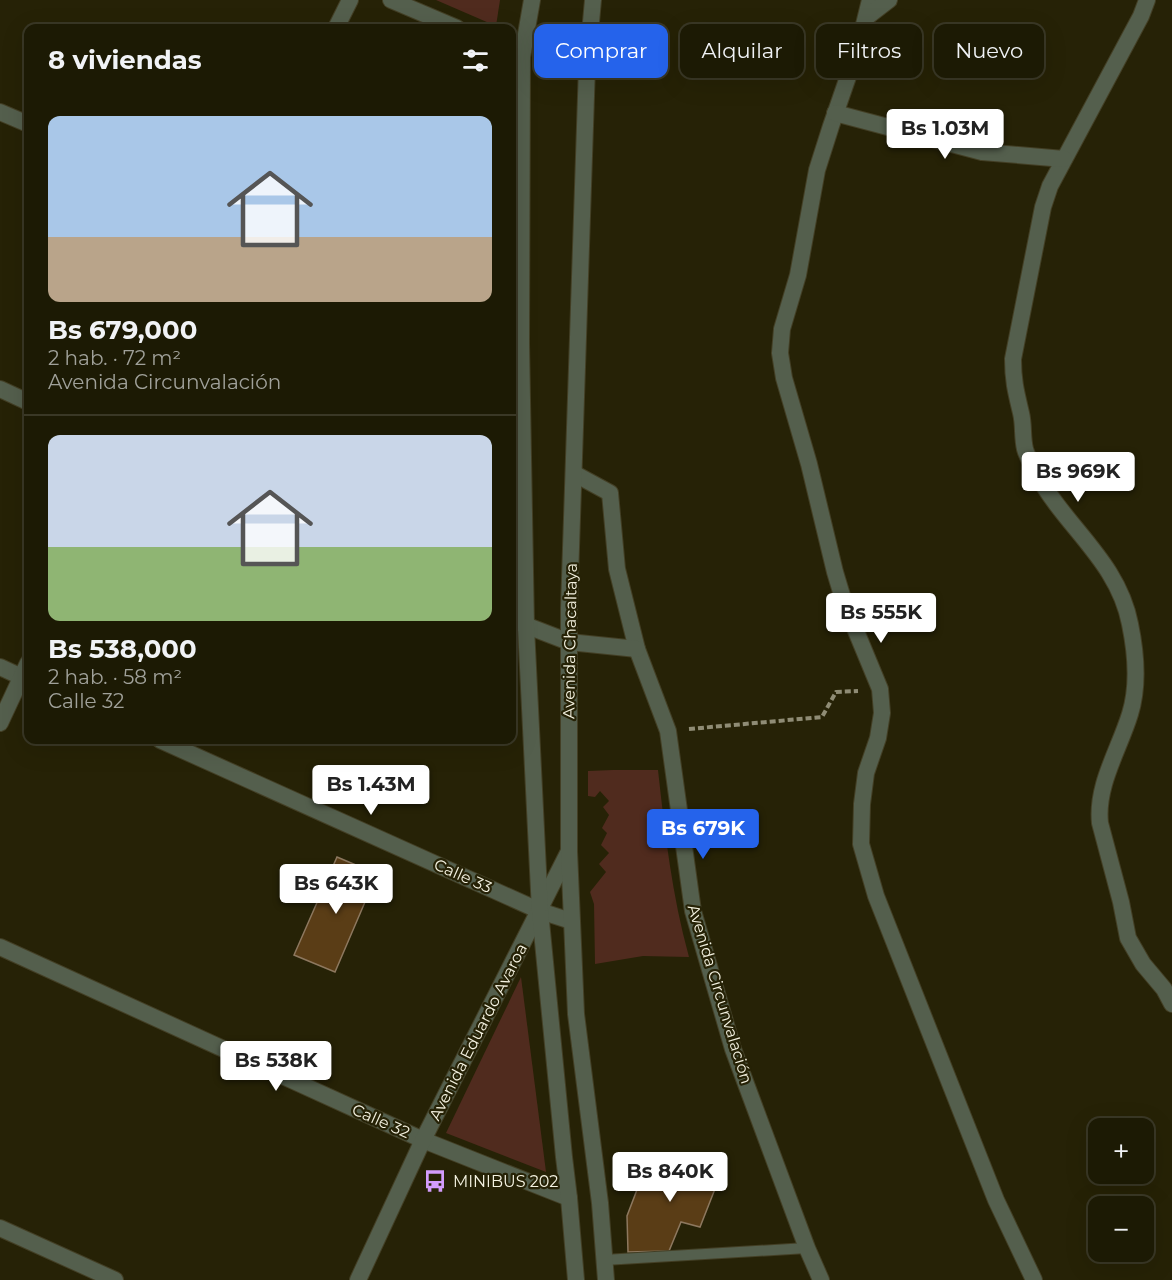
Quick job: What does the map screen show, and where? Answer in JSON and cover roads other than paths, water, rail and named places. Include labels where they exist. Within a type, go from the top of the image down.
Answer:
[{"type":"street","points":[[338,24],[350,0]]},
{"type":"street","points":[[391,0],[448,24]]},
{"type":"street","points":[[532,0],[517,55],[516,340],[519,623],[540,911],[576,1280]]},
{"type":"street","name":"Avenida Chacaltaya","points":[[593,0],[587,66],[568,642],[569,851],[576,1014],[600,1203],[606,1280]]},
{"type":"street","points":[[870,0],[867,17],[818,171],[798,276],[782,329],[780,353],[784,378],[835,572],[844,602],[880,689],[882,713],[878,738],[866,773],[862,804],[861,844],[876,896],[996,1200],[1034,1280]]},
{"type":"street","points":[[867,17],[889,0]]},
{"type":"street","points":[[1147,0],[1141,16],[1050,186],[1043,207],[1013,359],[1013,383],[1021,415],[1025,451],[1038,476],[1062,511],[1084,536],[1120,590],[1130,622],[1136,676],[1134,697],[1101,796],[1100,823],[1128,938],[1143,964],[1164,989],[1172,1004]]},
{"type":"street","points":[[0,112],[24,122]]},
{"type":"street","points":[[835,113],[982,152],[1064,159]]},
{"type":"street","points":[[0,389],[24,400]]},
{"type":"street","name":"Avenida Circunvalación","points":[[575,474],[610,493],[617,569],[637,649],[668,731],[693,911],[733,1049],[821,1280]]},
{"type":"street","points":[[519,623],[568,642],[637,649]]},
{"type":"street","points":[[0,667],[24,673]]},
{"type":"street","points":[[0,723],[24,677]]},
{"type":"street","name":"Calle 33","points":[[169,744],[540,911],[571,921]]},
{"type":"street","name":"Avenida Eduardo Avaroa","points":[[358,1280],[423,1140],[569,851]]},
{"type":"street","name":"Calle 32","points":[[0,947],[423,1140],[569,1198]]},
{"type":"street","points":[[0,1228],[115,1280]]},
{"type":"lane","points":[[604,1260],[807,1248]]},
{"type":"place","name":"MINIBUS 202","points":[[435,1181]]}]
